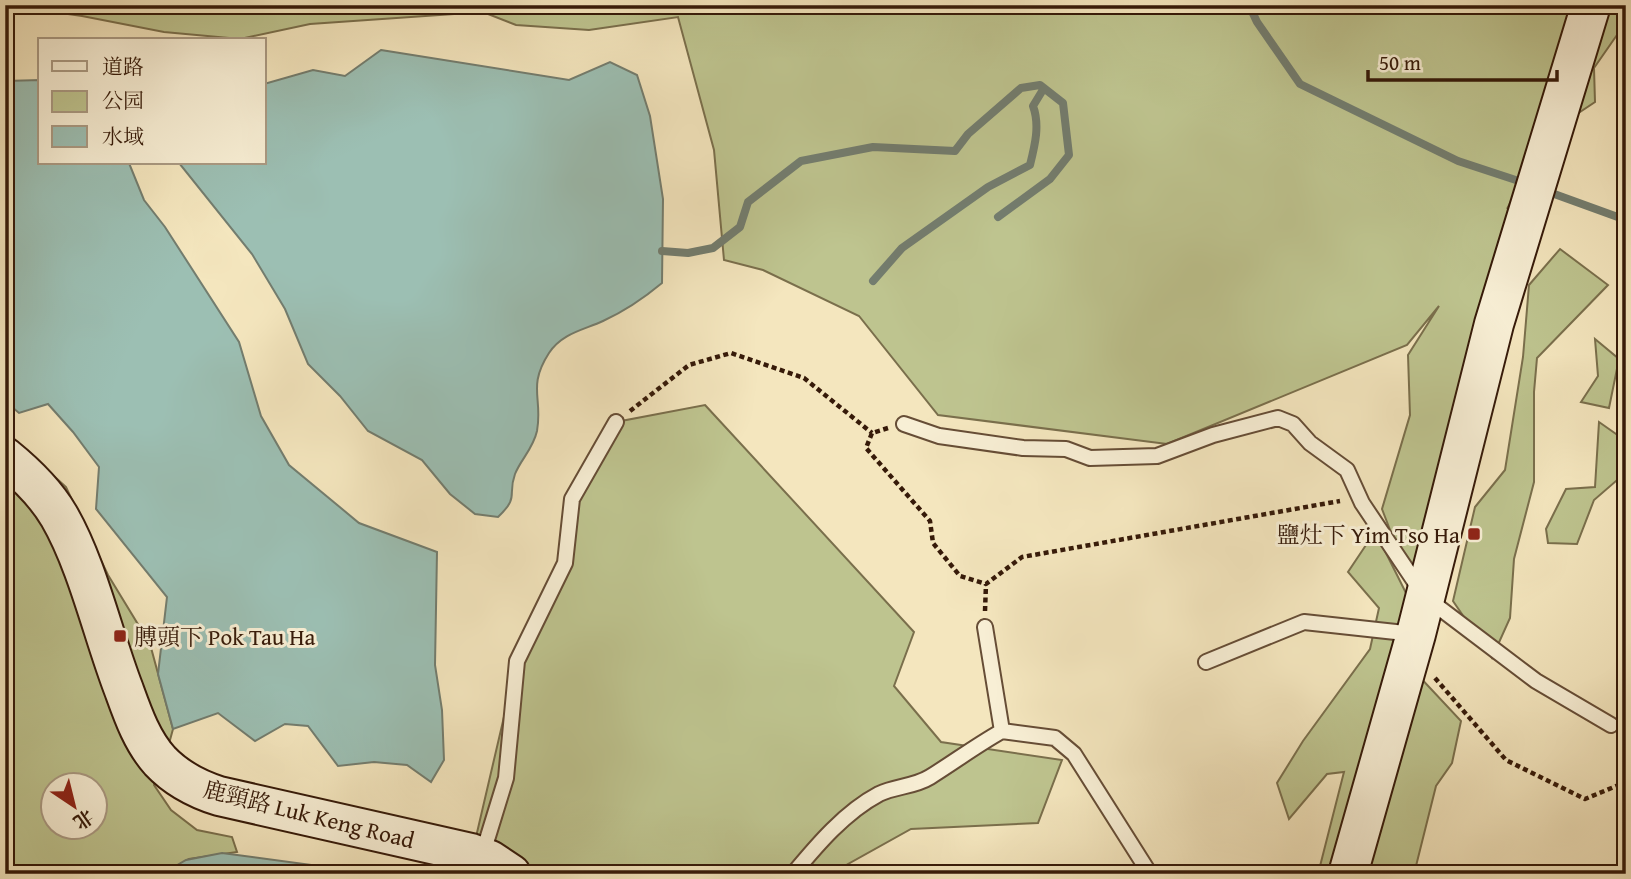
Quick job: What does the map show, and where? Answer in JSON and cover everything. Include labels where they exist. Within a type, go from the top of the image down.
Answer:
[{"type":"main road","points":[[1348,874],[1425,597],[1494,324],[1591,5]]},
{"type":"main road","name":"鹿頸路 Luk Keng Road","points":[[5,457],[33,482],[58,516],[91,593],[138,727],[168,769],[193,786],[230,800],[496,865]]},
{"type":"lane","points":[[904,424],[939,436],[1023,448],[1066,449],[1090,458],[1157,456],[1213,435],[1278,418],[1293,424],[1310,443],[1347,470],[1362,503],[1425,597],[1536,681],[1611,725]]},
{"type":"lane","points":[[496,865],[517,661],[565,563],[572,499],[616,422]]},
{"type":"lane","points":[[1206,662],[1304,622],[1413,642]]},
{"type":"lane","points":[[985,627],[1002,731]]},
{"type":"lane","points":[[793,874],[825,837],[860,807],[884,792],[929,778],[974,746],[1002,731],[1055,738],[1074,754],[1150,874]]},
{"type":"path","points":[[616,422],[689,365],[731,353],[804,378],[872,432]]},
{"type":"path","points":[[872,432],[904,424]]},
{"type":"path","points":[[872,432],[866,448],[929,521],[933,543],[960,576],[986,584],[1022,557],[1344,500],[1362,503]]},
{"type":"path","points":[[1413,642],[1506,760],[1585,799],[1626,782]]},
{"type":"green space","points":[[5,5],[1626,5],[1626,22],[1594,68],[1595,102],[1553,130],[1540,145],[1507,209],[1514,199],[1442,551],[1405,569],[1382,509],[1410,415],[1408,355],[1439,306],[1407,345],[1167,444],[938,415],[859,316],[763,270],[724,260],[714,150],[678,17],[589,30],[516,25],[483,12],[310,24],[245,38],[229,38],[164,32]]},
{"type":"green space","points":[[1560,249],[1608,285],[1537,358],[1534,392],[1534,482],[1514,559],[1510,618],[1492,658],[1453,601],[1475,507],[1505,470],[1523,357],[1529,285]]},
{"type":"green space","points":[[1595,339],[1619,359],[1609,408],[1581,402],[1598,376]]},
{"type":"green space","points":[[705,405],[914,632],[894,686],[941,742],[1062,760],[1038,823],[911,829],[841,868],[838,874],[479,874],[469,867],[517,661],[565,563],[579,488],[616,422]]},
{"type":"green space","points":[[1599,422],[1626,441],[1626,467],[1623,475],[1594,500],[1577,544],[1548,543],[1546,529],[1566,489],[1595,487]]},
{"type":"green space","points":[[5,431],[66,487],[108,575],[150,644],[173,729],[164,762],[158,766],[154,785],[171,810],[197,830],[232,837],[237,852],[189,859],[163,874],[5,874]]},
{"type":"green space","points":[[1368,542],[1382,545],[1409,599],[1416,673],[1461,721],[1452,763],[1436,786],[1414,874],[1318,874],[1344,772],[1327,774],[1289,819],[1277,783],[1303,741],[1370,649],[1379,608],[1348,572]]},
{"type":"water","points":[[381,50],[569,80],[610,62],[637,75],[650,116],[663,199],[662,283],[619,313],[567,336],[549,353],[542,365],[537,384],[537,431],[515,474],[509,505],[498,517],[475,514],[450,494],[422,460],[368,431],[340,396],[308,364],[285,309],[252,254],[180,164],[266,164],[266,83],[313,70],[345,76]]},
{"type":"water","points":[[38,80],[38,164],[129,164],[144,200],[165,227],[239,342],[261,416],[289,465],[359,523],[437,552],[435,665],[442,710],[444,760],[431,782],[407,765],[374,762],[338,766],[308,726],[285,724],[255,741],[218,713],[173,729],[158,674],[167,597],[96,509],[99,467],[73,432],[48,404],[19,413],[5,401],[5,81]]},
{"type":"water","points":[[222,853],[378,874],[162,874],[186,860]]},
{"type":"waterway","points":[[1249,5],[1257,22],[1300,84],[1458,161],[1528,184]]},
{"type":"waterway","points":[[662,251],[688,253],[713,248],[740,227],[748,202],[801,161],[873,147],[955,151],[968,134],[1021,88],[1040,85],[1063,103],[1069,155],[1050,179],[998,217]]},
{"type":"waterway","points":[[873,281],[902,248],[988,187],[1030,165],[1036,128],[1033,106],[1044,88]]},
{"type":"waterway","points":[[1546,191],[1626,220]]},
{"type":"place","name":"鹽灶下 Yim Tso Ha","points":[[1474,534]]},
{"type":"place","name":"膊頭下 Pok Tau Ha","points":[[120,636]]}]
